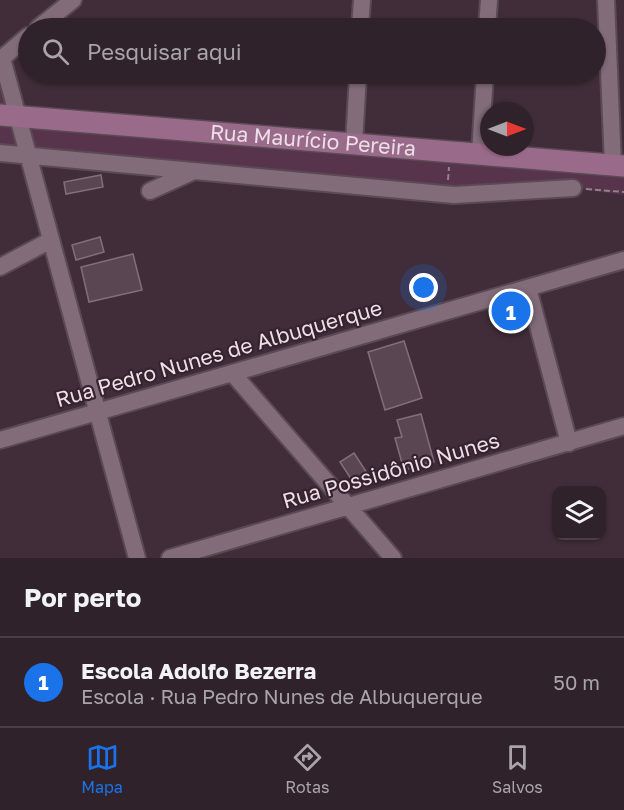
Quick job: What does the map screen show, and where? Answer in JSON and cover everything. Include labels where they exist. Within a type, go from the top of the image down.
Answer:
[{"type":"main road","name":"Rua Maurício Pereira","points":[[9,116],[480,154]]},
{"type":"main road","name":"Rua Maurício Pereira","points":[[505,156],[618,165]]},
{"type":"street","points":[[50,18],[73,0]]},
{"type":"street","points":[[361,18],[362,0]]},
{"type":"street","points":[[488,18],[489,0]]},
{"type":"street","points":[[606,0],[618,165]]},
{"type":"street","points":[[18,45],[1,59],[9,116],[28,155],[137,558]]},
{"type":"street","points":[[354,144],[357,84]]},
{"type":"street","points":[[483,102],[484,84]]},
{"type":"street","points":[[0,153],[454,195],[573,188]]},
{"type":"street","points":[[150,191],[195,171]]},
{"type":"street","points":[[0,267],[51,240]]},
{"type":"street","name":"Rua Pedro Nunes de Albuquerque","points":[[0,440],[234,375],[624,260]]},
{"type":"street","points":[[528,288],[569,443]]},
{"type":"street","points":[[234,375],[393,558]]},
{"type":"street","name":"Rua Possidônio Nunes","points":[[170,558],[624,426]]},
{"type":"shaded area","points":[[0,60],[17,116],[480,154],[480,156],[624,166],[624,195],[573,188],[454,195],[0,153]]},
{"type":"building","points":[[101,175],[103,187],[66,194],[64,182]]},
{"type":"building","points":[[100,237],[104,252],[76,260],[72,245]]},
{"type":"building","points":[[133,254],[142,290],[89,302],[81,267]]},
{"type":"building","points":[[404,341],[422,398],[385,410],[368,352]]},
{"type":"building","points":[[421,414],[434,462],[404,470],[395,438],[402,437],[397,420]]},
{"type":"building","points":[[354,453],[369,476],[355,485],[340,462]]},
{"type":"place","name":"Escola Adolfo Bezerra","points":[[511,311]]}]
